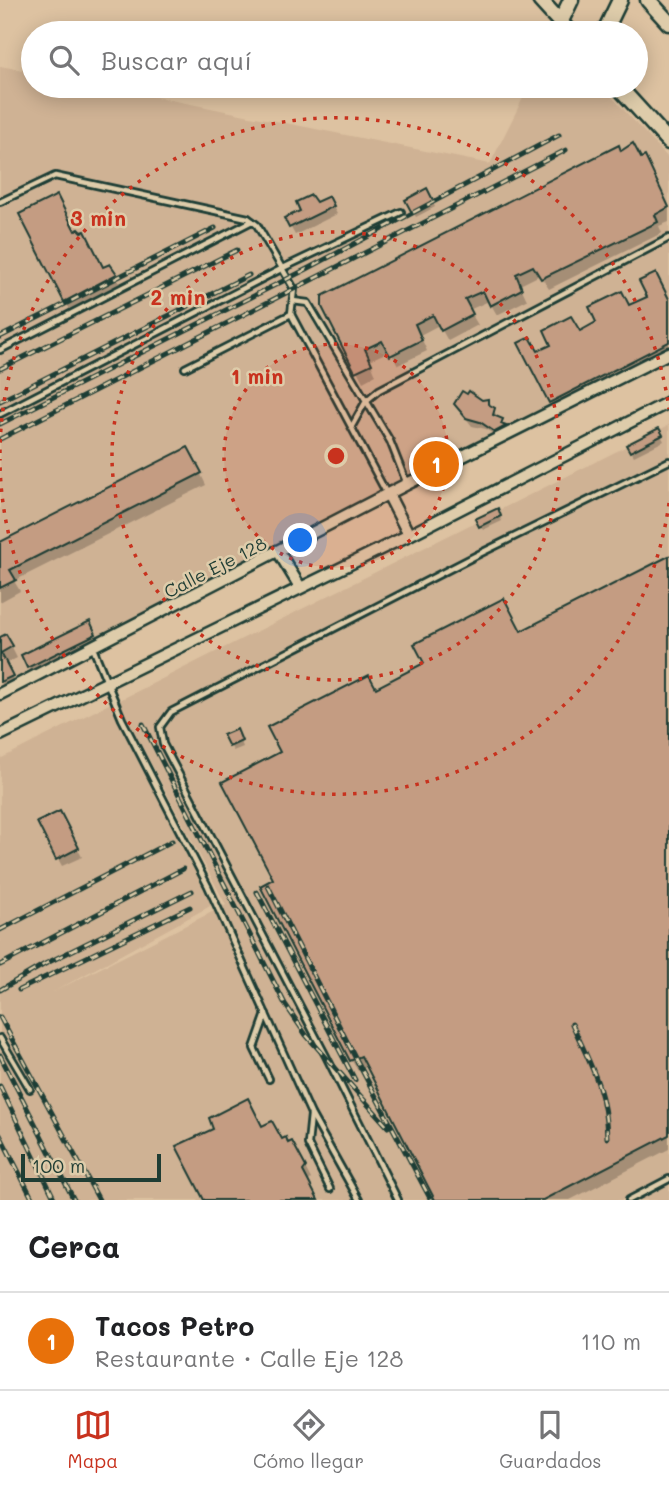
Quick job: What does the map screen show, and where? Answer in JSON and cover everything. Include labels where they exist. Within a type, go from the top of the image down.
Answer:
[{"type":"street","points":[[540,0],[559,21]]},
{"type":"street","points":[[566,21],[571,0]]},
{"type":"street","points":[[610,21],[620,0]]},
{"type":"street","points":[[648,0],[669,23]]},
{"type":"street","points":[[629,98],[669,142]]},
{"type":"street","name":"Calle Eje 128","points":[[0,694],[407,484],[669,353]]},
{"type":"street","points":[[0,735],[409,534],[669,402]]},
{"type":"street","points":[[388,494],[409,534]]},
{"type":"street","points":[[278,551],[300,587]]},
{"type":"lane","points":[[0,202],[55,176],[253,221],[294,289],[291,314],[388,494]]},
{"type":"lane","points":[[0,414],[282,268],[401,212]]},
{"type":"lane","points":[[0,350],[253,221]]},
{"type":"lane","points":[[351,427],[366,401],[379,390],[669,238]]},
{"type":"lane","points":[[293,301],[308,303],[390,441],[407,484]]},
{"type":"lane","points":[[185,368],[291,314]]},
{"type":"lane","points":[[398,1200],[327,1056],[163,744],[160,727],[170,712],[479,554],[669,461]]},
{"type":"lane","points":[[93,648],[122,719],[208,886],[311,1114],[359,1200]]},
{"type":"lane","points":[[266,1014],[254,1048],[269,1079]]},
{"type":"lane","points":[[0,1038],[30,1090]]},
{"type":"lane","points":[[311,1114],[308,1144],[330,1189]]},
{"type":"lane","points":[[629,1200],[669,1179]]},
{"type":"shaded area","points":[[0,66],[21,70],[21,98],[161,98],[490,164],[523,98],[613,98],[669,159],[669,346],[0,687]]},
{"type":"shaded area","points":[[669,425],[669,1200],[0,1200],[0,759],[111,703],[212,905],[53,992],[226,905],[118,701]]},
{"type":"building","points":[[633,143],[641,158],[645,156],[669,207],[655,215],[658,222],[541,279],[533,266],[516,274],[522,289],[490,306],[483,291],[465,299],[473,314],[441,331],[433,315],[415,324],[422,340],[390,356],[382,341],[365,349],[372,364],[355,372],[322,307],[322,296],[619,145],[621,151]]},
{"type":"building","points":[[427,188],[434,202],[412,213],[405,200]]},
{"type":"building","points":[[57,195],[75,231],[85,231],[103,267],[110,264],[117,274],[64,302],[19,214]]},
{"type":"building","points":[[311,195],[316,202],[329,196],[334,206],[289,228],[284,218],[300,211],[296,202]]},
{"type":"building","points":[[656,273],[669,299],[669,342],[549,403],[518,343],[530,337],[538,351],[551,345],[544,330],[571,316],[580,331],[596,322],[589,307],[622,291],[629,305],[647,297],[639,281]]},
{"type":"building","points":[[462,391],[467,394],[469,391],[482,400],[488,399],[488,404],[495,408],[493,415],[503,419],[501,424],[506,426],[495,432],[480,422],[466,418],[454,404]]},
{"type":"building","points":[[659,428],[663,435],[630,452],[626,445]]},
{"type":"building","points":[[188,447],[202,473],[10,570],[16,580],[0,588],[0,542]]},
{"type":"building","points":[[498,508],[501,516],[479,527],[475,519]]},
{"type":"building","points":[[669,556],[669,1135],[543,1200],[435,1200],[361,1056],[350,1061],[260,886],[273,879],[222,782],[280,752],[267,727],[369,675],[376,688],[424,663],[414,644],[504,598],[521,631]]},
{"type":"building","points":[[90,621],[96,634],[27,668],[21,655]]},
{"type":"building","points":[[6,634],[13,646],[1,653],[13,676],[0,682],[0,637]]},
{"type":"building","points":[[237,729],[242,741],[229,747],[223,735]]},
{"type":"building","points":[[60,811],[79,848],[56,860],[37,822]]},
{"type":"building","points":[[248,1098],[262,1126],[272,1121],[282,1139],[286,1137],[288,1143],[292,1141],[306,1167],[303,1171],[318,1200],[204,1200],[176,1146],[213,1129],[209,1118]]},
{"type":"railway","points":[[0,424],[307,269],[559,135]]},
{"type":"railway","points":[[0,439],[566,150]]},
{"type":"railway","points":[[0,337],[215,228]]},
{"type":"railway","points":[[0,369],[237,250]]},
{"type":"railway","points":[[0,401],[249,275]]},
{"type":"railway","points":[[143,724],[285,1004],[306,1035],[388,1127]]},
{"type":"railway","points":[[0,930],[172,841]]},
{"type":"railway","points":[[0,965],[183,869]]},
{"type":"railway","points":[[268,886],[431,1200]]},
{"type":"railway","points":[[0,990],[45,964],[192,891]]},
{"type":"railway","points":[[257,892],[355,1080]]},
{"type":"railway","points":[[19,990],[190,907]]},
{"type":"railway","points":[[0,1017],[99,1200]]},
{"type":"railway","points":[[572,1024],[600,1092],[607,1138]]},
{"type":"railway","points":[[0,1055],[74,1200]]},
{"type":"railway","points":[[0,1086],[55,1200]]},
{"type":"railway","points":[[0,1135],[33,1200]]},
{"type":"place","name":"Tacos Petro","points":[[436,464]]}]
